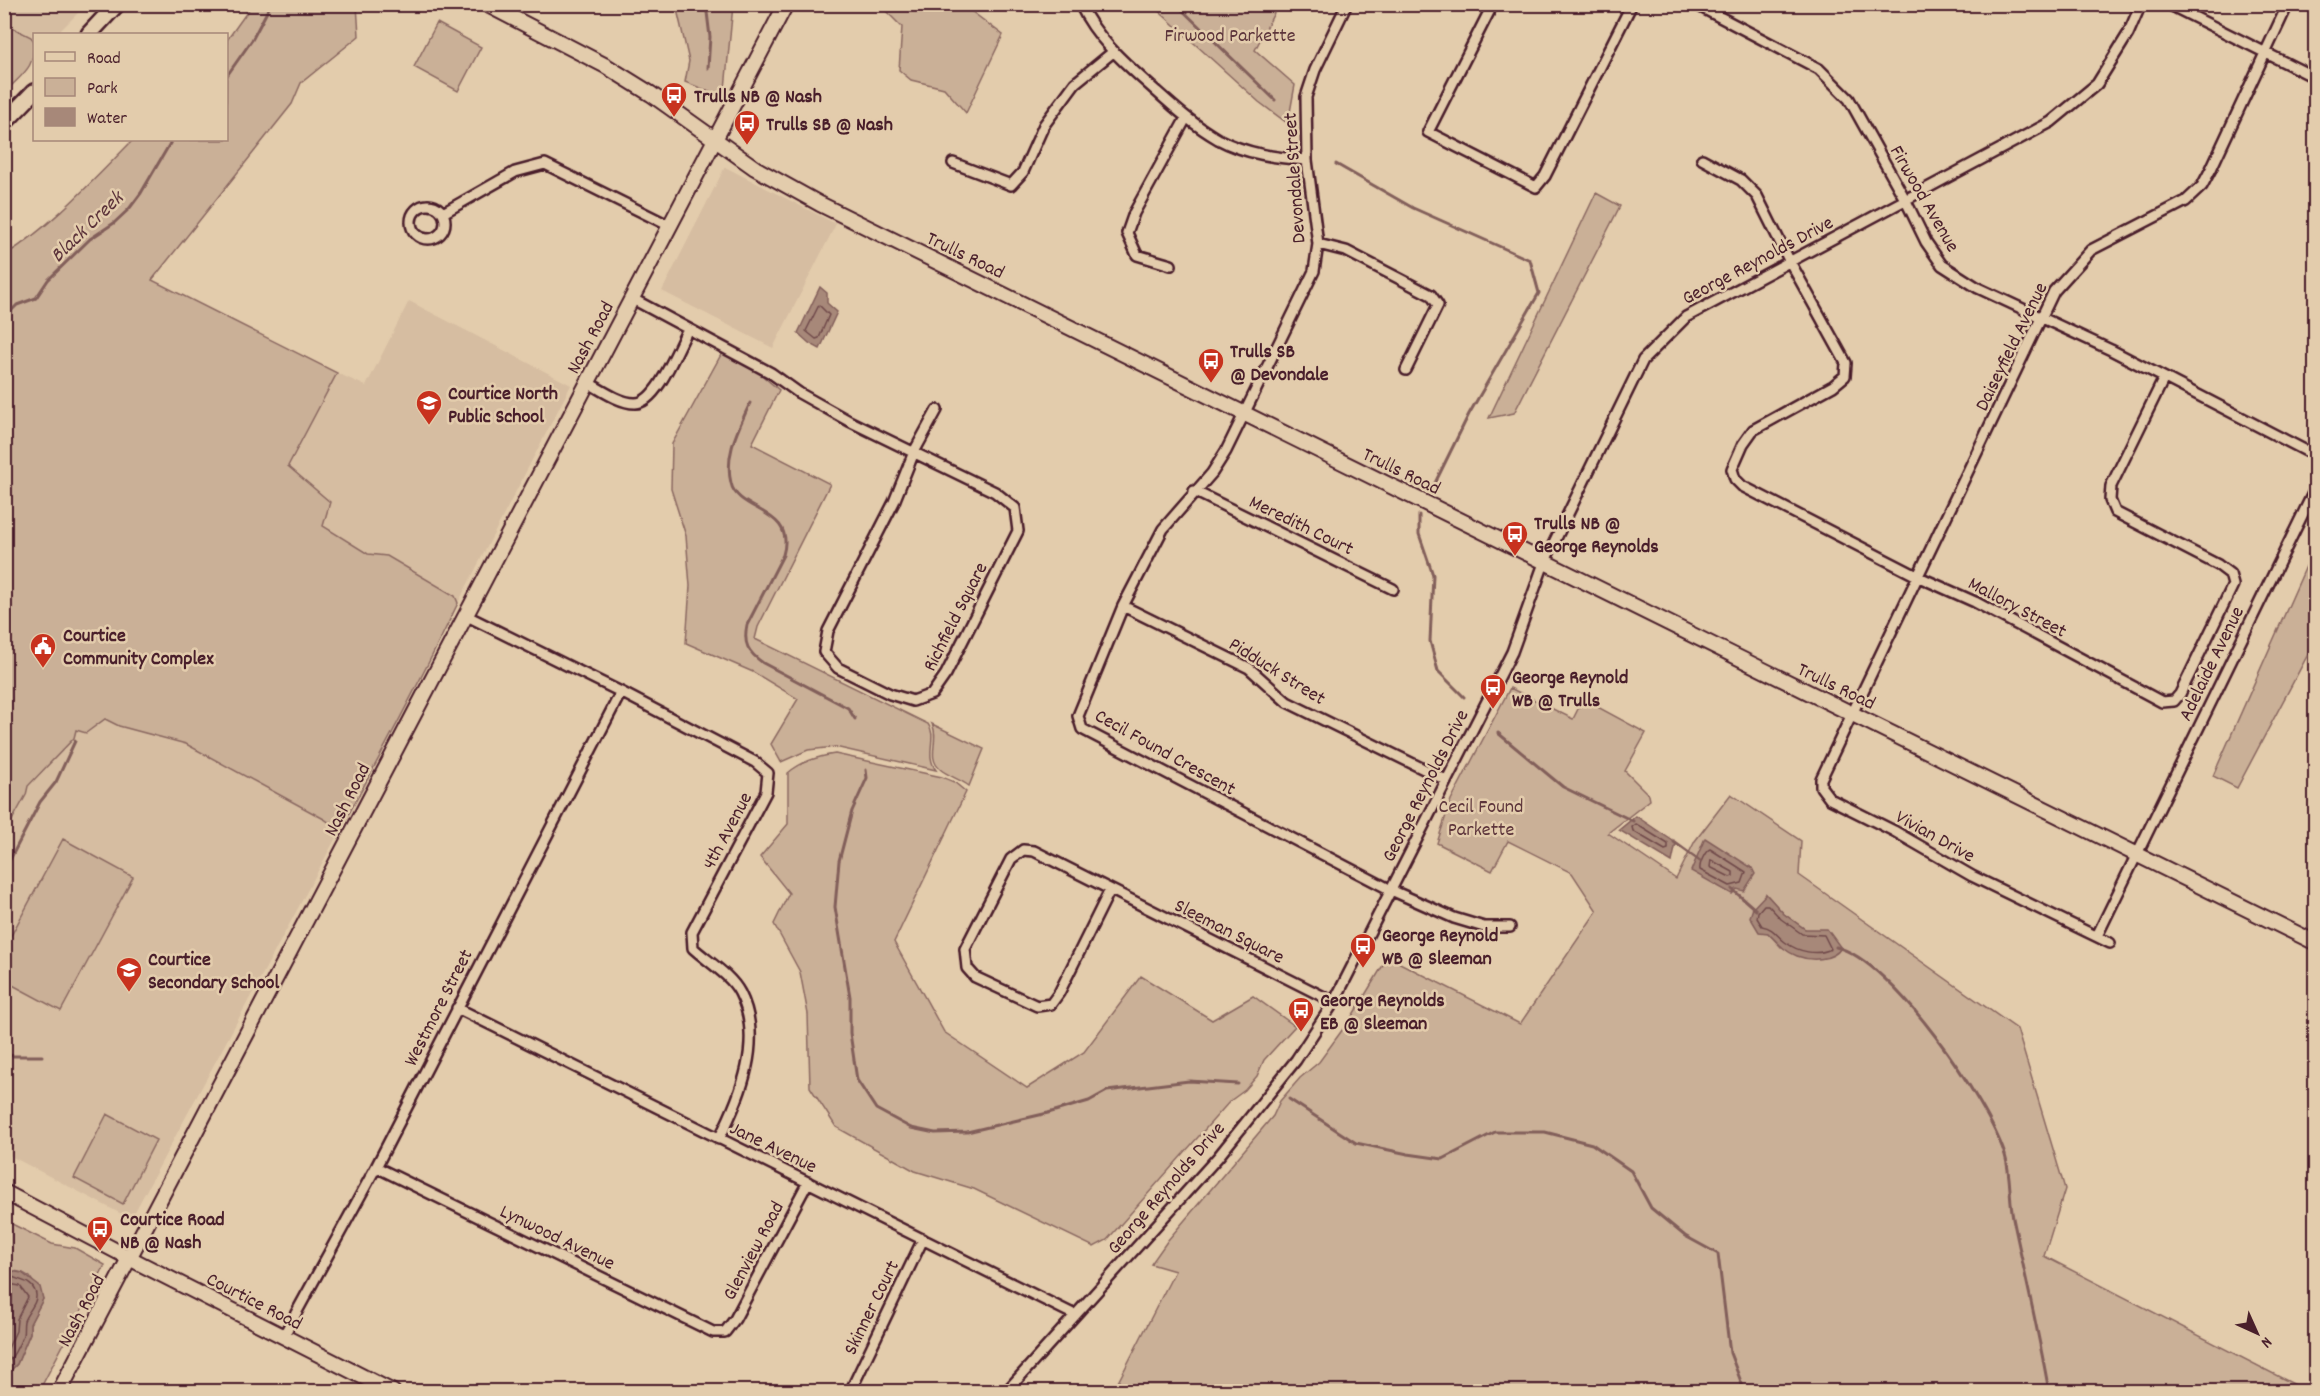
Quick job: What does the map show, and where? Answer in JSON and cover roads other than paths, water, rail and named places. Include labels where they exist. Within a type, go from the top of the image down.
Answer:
[{"type":"main road","points":[[90,33],[117,4]]},
{"type":"main road","points":[[4,123],[33,93]]},
{"type":"street","name":"Trulls Road","points":[[486,4],[606,66],[651,94],[714,140],[788,187],[2316,943]]},
{"type":"street","name":"Nash Road","points":[[59,1392],[786,4]]},
{"type":"street","points":[[1080,4],[1086,16],[1113,52],[1186,118],[1219,139],[1267,157],[1308,160]]},
{"type":"street","name":"Devondale Street","points":[[1244,413],[1314,271],[1318,244],[1308,160],[1306,97],[1315,70],[1347,4]]},
{"type":"street","points":[[1493,4],[1428,132],[1536,187],[1545,176],[1632,4]]},
{"type":"street","name":"Firwood Avenue","points":[[1695,4],[1819,69],[1850,99],[1926,242],[1942,265],[1978,288],[2111,350],[2316,456]]},
{"type":"street","name":"George Reynolds Drive","points":[[1006,1392],[1218,1156],[1296,1060],[1334,1002],[1512,652],[1544,563],[1643,360],[1686,317],[2051,122],[2097,84],[2128,34],[2141,4]]},
{"type":"street","points":[[2168,4],[2316,78]]},
{"type":"street","name":"Daiseyfield Avenue","points":[[1853,715],[2054,291],[2091,250],[2186,201],[2202,186],[2288,4]]},
{"type":"street","points":[[953,163],[1011,185],[1023,172],[1044,125],[1075,83],[1113,52]]},
{"type":"street","points":[[1171,265],[1137,255],[1127,233],[1134,213],[1186,118]]},
{"type":"street","points":[[1702,159],[1741,180],[1757,196],[1789,260]]},
{"type":"street","points":[[443,213],[515,172],[545,164],[670,226]]},
{"type":"street","points":[[1318,244],[1346,251],[1431,295],[1438,305],[1406,370]]},
{"type":"street","name":"Mallory Street","points":[[1789,260],[1846,363],[1845,376],[1833,386],[1753,430],[1743,444],[1732,470],[1735,479],[1742,486],[1919,577],[1975,602],[2162,702],[2174,701],[2180,694],[2233,585],[2230,574],[2218,565],[2115,512],[2110,500],[2111,486],[2164,378]]},
{"type":"street","name":"Richfield Square","points":[[631,298],[771,373],[799,393],[849,421],[914,452],[995,492],[1015,508],[1018,531],[946,674],[932,694],[913,701],[890,694],[838,668],[824,652],[828,631],[894,502],[914,452]]},
{"type":"street","points":[[587,382],[627,401],[634,403],[645,401],[655,393],[688,329]]},
{"type":"street","points":[[914,452],[937,411]]},
{"type":"street","name":"Cecil Found Crescent","points":[[1244,413],[1226,451],[1212,472],[1163,529],[1123,606],[1078,716],[1082,729],[1391,890],[1454,918],[1484,927],[1510,927]]},
{"type":"street","name":"Adelaide Avenue","points":[[2097,936],[2316,487]]},
{"type":"street","name":"Meredith Court","points":[[1194,491],[1393,589]]},
{"type":"street","name":"Pidduck Street","points":[[1123,606],[1249,669],[1287,702],[1446,780]]},
{"type":"street","name":"4th Avenue","points":[[465,615],[621,692],[755,762],[768,773],[766,792],[692,932],[693,948],[729,979],[740,992],[750,1028],[749,1060],[742,1090],[719,1139]]},
{"type":"street","name":"Westmore Street","points":[[283,1337],[376,1167],[621,692]]},
{"type":"street","name":"Vivian Drive","points":[[1853,715],[1821,779],[1824,794],[1972,876],[2110,943]]},
{"type":"street","name":"Sleeman Square","points":[[1110,890],[1059,993],[1051,1004],[1037,1006],[975,977],[967,968],[965,949],[1011,859],[1023,850],[1034,851],[1334,1002]]},
{"type":"street","name":"Jane Avenue","points":[[457,1008],[1075,1315]]},
{"type":"street","name":"Lynwood Avenue","points":[[376,1167],[702,1327],[713,1332],[725,1332]]},
{"type":"street","name":"Glenview Road","points":[[725,1332],[735,1319],[808,1182]]},
{"type":"street","name":"Courtice Road","points":[[4,1192],[393,1392]]},
{"type":"street","name":"Skinner Court","points":[[850,1392],[923,1239]]},
{"type":"water","points":[[820,287],[827,293],[827,303],[837,312],[820,349],[798,333]]},
{"type":"water","points":[[1636,816],[1676,843],[1672,862],[1619,830]]},
{"type":"water","points":[[1705,838],[1752,868],[1755,874],[1744,891],[1737,889],[1732,894],[1691,871]]},
{"type":"water","points":[[1766,894],[1784,914],[1805,929],[1827,929],[1841,948],[1827,958],[1802,958],[1785,949],[1768,933],[1759,932],[1750,917],[1753,908]]},
{"type":"water","points":[[5,1262],[9,1264],[11,1271],[22,1273],[40,1287],[43,1299],[30,1324],[30,1333],[17,1364],[8,1373],[7,1392],[4,1391]]},
{"type":"waterway","name":"Black Creek","points":[[228,74],[252,40],[271,4]]},
{"type":"waterway","points":[[706,4],[710,37],[708,68]]},
{"type":"waterway","points":[[1176,4],[1275,100]]},
{"type":"waterway","name":"Black Creek","points":[[4,318],[17,305],[36,298],[48,280],[90,239],[114,223],[129,209],[171,141]]},
{"type":"waterway","points":[[1336,164],[1413,208],[1530,260],[1539,293],[1469,414],[1435,483]]},
{"type":"waterway","points":[[750,403],[731,452],[729,462],[731,483],[736,493],[744,500],[774,519],[782,528],[785,540],[783,555],[747,625],[746,642],[750,651],[763,663],[848,708],[855,719]]},
{"type":"waterway","points":[[1419,515],[1419,534],[1433,575],[1430,641],[1438,671],[1464,697]]},
{"type":"waterway","points":[[1498,733],[1563,787],[1633,821]]},
{"type":"waterway","points":[[4,871],[40,802],[56,782],[75,741]]},
{"type":"waterway","points":[[866,770],[867,778],[852,811],[839,861],[835,907],[850,997],[850,1033],[857,1080],[876,1109],[911,1128],[935,1133],[967,1132],[1089,1101],[1107,1091],[1189,1081],[1238,1084]]},
{"type":"waterway","points":[[1674,842],[1700,861]]},
{"type":"waterway","points":[[1732,889],[1756,910]]},
{"type":"waterway","points":[[1836,947],[1859,957],[1884,978],[1910,1005],[1959,1069],[1995,1131],[2007,1163],[2013,1218],[2049,1392]]},
{"type":"waterway","points":[[4,1053],[13,1056],[42,1056]]},
{"type":"waterway","points":[[1289,1099],[1356,1143],[1408,1154],[1443,1159],[1495,1132],[1545,1132],[1592,1144],[1631,1171],[1651,1208],[1685,1236],[1718,1254],[1730,1353],[1745,1392]]},
{"type":"place","name":"Trulls NB @ Nash","points":[[674,118]]},
{"type":"place","name":"Trulls SB @ Nash","points":[[747,146]]},
{"type":"place","name":"Trulls SB @ Devondale","points":[[1211,384]]},
{"type":"place","name":"Courtice North Public School","points":[[429,426]]},
{"type":"place","name":"Trulls NB @ George Reynolds","points":[[1515,557]]},
{"type":"place","name":"Courtice Community Complex","points":[[43,669]]},
{"type":"place","name":"George Reynold WB @ Trulls","points":[[1493,710]]},
{"type":"place","name":"George Reynold WB @ Sleeman","points":[[1363,969]]},
{"type":"place","name":"Courtice Secondary School","points":[[129,993]]},
{"type":"place","name":"George Reynolds EB @ Sleeman","points":[[1301,1033]]},
{"type":"place","name":"Courtice Road NB @ Nash","points":[[100,1252]]},
{"type":"park label","name":"Firwood Parkette","points":[[1230,34]]},
{"type":"park label","name":"Cecil Found Parkette","points":[[1481,816]]}]
